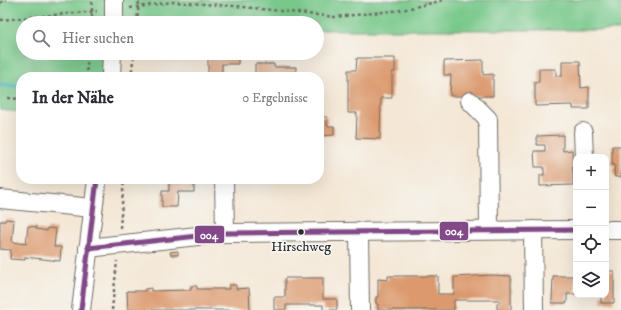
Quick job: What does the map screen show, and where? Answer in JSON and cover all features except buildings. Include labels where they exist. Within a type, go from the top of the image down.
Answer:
[{"type":"street","points":[[111,72],[112,60]]},
{"type":"street","points":[[470,101],[488,119],[489,230]]},
{"type":"street","points":[[583,132],[584,154]]},
{"type":"street","points":[[81,310],[96,184]]},
{"type":"street","points":[[224,184],[225,233]]},
{"type":"street","points":[[0,199],[93,208]]},
{"type":"street","points":[[533,230],[534,310]]},
{"type":"street","points":[[88,248],[225,233],[573,230]]},
{"type":"street","points":[[609,230],[621,230]]},
{"type":"street","points":[[359,231],[360,310]]},
{"type":"path","points":[[0,3],[6,0]]},
{"type":"path","points":[[92,0],[93,16]]},
{"type":"path","points":[[138,16],[139,0]]},
{"type":"path","points":[[41,16],[93,11],[114,11],[174,2],[235,6],[335,17],[402,10],[444,0]]},
{"type":"path","points":[[0,20],[16,18]]},
{"type":"path","points":[[86,72],[87,60]]},
{"type":"path","points":[[132,72],[133,60]]},
{"type":"path","points":[[8,98],[16,99]]},
{"type":"green space","points":[[0,0],[621,0],[621,30],[324,30],[324,16],[16,16],[16,60],[105,60],[104,72],[16,72],[16,112],[0,110]]},
{"type":"waterway","points":[[0,85],[16,86]]},
{"type":"transit line","name":"004","points":[[81,310],[96,184]]},
{"type":"transit line","name":"004","points":[[88,248],[225,233],[573,230]]},
{"type":"place","name":"Hirschweg","points":[[301,232]]}]
